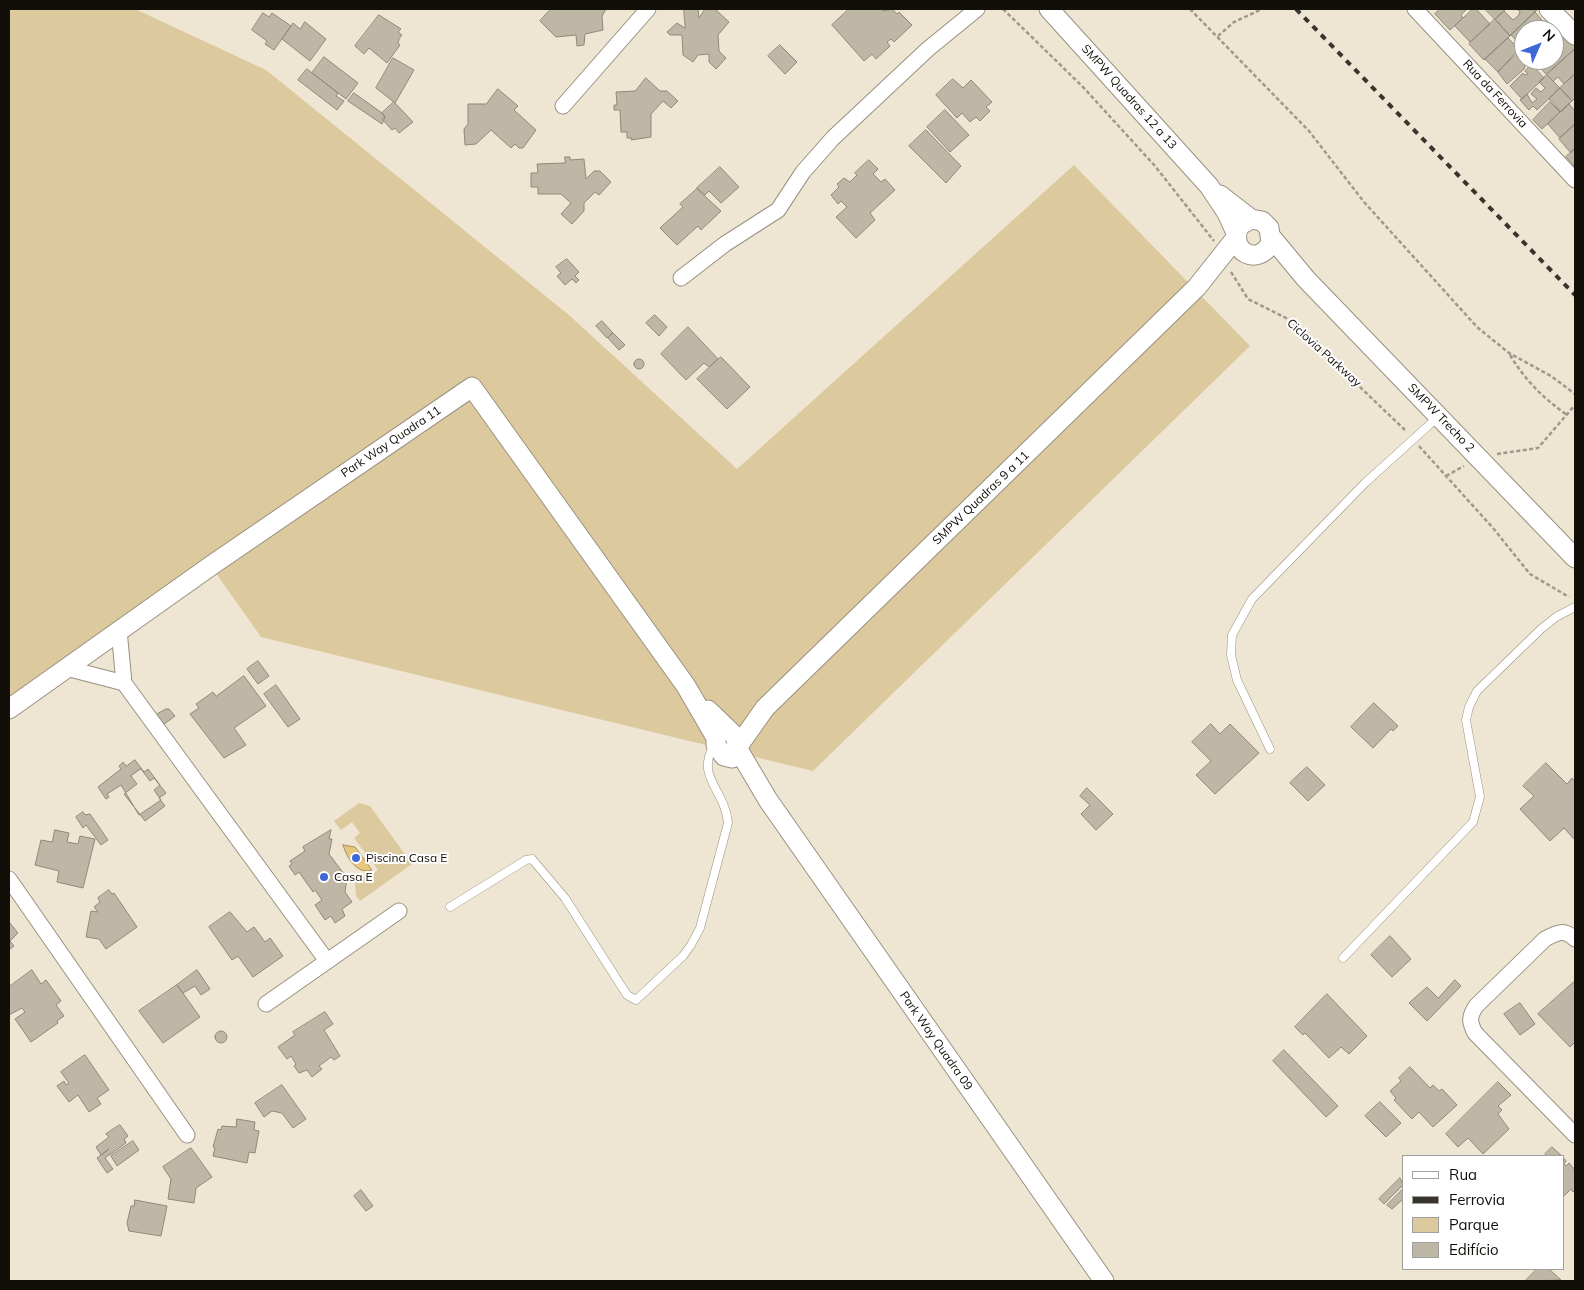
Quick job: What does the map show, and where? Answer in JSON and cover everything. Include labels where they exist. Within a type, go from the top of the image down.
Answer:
[{"type":"street","points":[[563,106],[648,9]]},
{"type":"street","points":[[681,278],[725,244],[778,210],[803,172],[832,138],[928,48],[977,9]]},
{"type":"street","name":"SMPW Quadras 12 a 13","points":[[1049,9],[1209,186],[1227,213],[1236,236]]},
{"type":"street","name":"Rua da Ferrovia","points":[[1414,9],[1575,180]]},
{"type":"street","points":[[1549,9],[1575,35]]},
{"type":"street","name":"SMPW Quadras 12 a 13","points":[[1209,186],[1251,219]]},
{"type":"street","points":[[1251,219],[1262,220],[1269,228],[1272,238],[1306,279],[1256,254],[1244,252],[1238,246],[1236,236],[1239,226],[1251,219]]},
{"type":"street","name":"SMPW Quadras 9 a 11","points":[[1226,263],[1236,236]]},
{"type":"street","points":[[1256,254],[1268,248],[1272,238]]},
{"type":"street","name":"SMPW Quadras 9 a 11","points":[[727,741],[765,708],[1197,287],[1226,263],[1256,254]]},
{"type":"street","name":"SMPW Trecho 2","points":[[1306,279],[1480,457],[1575,558]]},
{"type":"street","name":"Park Way Quadra 11","points":[[9,709],[119,630],[472,387],[727,741]]},
{"type":"street","points":[[119,630],[124,683],[327,961]]},
{"type":"street","points":[[66,668],[124,683]]},
{"type":"street","name":"Park Way Quadra 09","points":[[727,741],[1104,1281]]},
{"type":"street","points":[[9,879],[187,1135]]},
{"type":"street","points":[[266,1004],[399,911]]},
{"type":"street","points":[[1575,939],[1567,932],[1558,932],[1545,939],[1476,1006],[1470,1015],[1470,1023],[1476,1033],[1575,1134]]},
{"type":"lane","points":[[1270,749],[1238,680],[1231,655],[1232,635],[1252,599],[1364,483],[1439,416]]},
{"type":"lane","points":[[1343,958],[1473,822],[1480,797],[1466,720],[1468,707],[1477,692],[1541,629],[1556,617],[1575,607]]},
{"type":"lane","points":[[450,907],[526,860],[532,859],[564,898],[626,995],[636,1000],[683,956],[700,928],[728,823],[726,808],[706,763],[708,754],[727,741]]},
{"type":"path","name":"Ciclovia Parkway","points":[[1004,9],[1083,88],[1156,166],[1215,242],[1248,299],[1290,320],[1393,418],[1493,528],[1530,574],[1575,600]]},
{"type":"path","points":[[1190,9],[1309,131],[1364,202],[1476,327],[1509,353],[1551,376],[1575,394]]},
{"type":"path","points":[[1218,36],[1234,22],[1262,9]]},
{"type":"path","points":[[1509,353],[1522,375],[1544,398],[1567,415]]},
{"type":"path","points":[[1480,457],[1538,448],[1575,405]]},
{"type":"green space","points":[[9,9],[135,9],[266,70],[569,315],[737,469],[1074,165],[1250,346],[813,771],[261,637],[208,562],[9,707]]},
{"type":"green space","points":[[359,803],[370,806],[412,864],[360,901],[356,896],[355,883],[365,874],[374,873],[378,870],[354,838],[360,833],[352,822],[341,830],[334,821]]},
{"type":"shaded area","name":"Piscina Casa E","points":[[343,845],[355,847],[372,870],[367,871],[357,868],[350,860]]},
{"type":"building","points":[[551,9],[606,9],[602,16],[603,30],[585,34],[584,45],[577,46],[576,35],[556,37],[540,21]]},
{"type":"building","points":[[684,9],[698,9],[699,18],[705,9],[715,9],[729,22],[718,35],[719,51],[726,58],[716,69],[709,62],[709,54],[698,55],[693,62],[683,55],[682,35],[670,35],[667,32],[677,23],[685,28]]},
{"type":"building","points":[[849,9],[881,9],[883,11],[892,9],[897,14],[899,12],[912,25],[894,42],[891,39],[887,42],[890,46],[876,59],[872,54],[864,61],[832,25]]},
{"type":"building","points":[[1440,9],[1467,9],[1461,15],[1463,18],[1450,30],[1435,14]]},
{"type":"building","points":[[1473,9],[1476,9],[1490,24],[1470,42],[1455,26]]},
{"type":"building","points":[[1485,9],[1506,9],[1495,19]]},
{"type":"building","points":[[1517,9],[1537,10],[1527,20],[1514,20],[1514,32],[1510,36],[1495,19],[1504,11],[1513,20],[1520,12]]},
{"type":"building","points":[[1535,12],[1542,20],[1527,20]]},
{"type":"building","points":[[263,13],[269,17],[272,13],[291,26],[274,50],[265,44],[267,41],[252,30]]},
{"type":"building","points":[[379,15],[401,29],[398,32],[402,35],[398,43],[400,45],[387,63],[369,48],[364,54],[355,46]]},
{"type":"building","points":[[1495,19],[1510,36],[1484,60],[1469,44]]},
{"type":"building","points":[[305,22],[326,39],[310,61],[282,39],[293,23],[300,29]]},
{"type":"building","points":[[1564,34],[1575,45],[1575,49],[1564,58]]},
{"type":"building","points":[[1508,38],[1514,44],[1514,54],[1498,72],[1485,59]]},
{"type":"building","points":[[780,45],[797,62],[785,74],[768,56]]},
{"type":"building","points":[[1575,49],[1575,74],[1564,84],[1558,77],[1553,81],[1547,75],[1552,70],[1564,70],[1564,59]]},
{"type":"building","points":[[324,57],[358,83],[346,99],[312,73]]},
{"type":"building","points":[[1514,57],[1514,70],[1523,70],[1507,84],[1498,72]]},
{"type":"building","points":[[393,58],[414,70],[395,103],[376,88]]},
{"type":"building","points":[[307,69],[338,93],[336,96],[344,101],[337,110],[298,80]]},
{"type":"building","points":[[1537,70],[1544,78],[1522,99],[1510,86],[1523,73],[1525,75],[1528,74],[1525,71]]},
{"type":"building","points":[[1542,70],[1551,70],[1546,74]]},
{"type":"building","points":[[1575,74],[1575,98],[1572,101],[1560,88]]},
{"type":"building","points":[[1547,75],[1560,88],[1537,110],[1533,106],[1529,110],[1520,100],[1527,94],[1532,103],[1537,99],[1531,94],[1536,88],[1541,92],[1545,88],[1539,82]]},
{"type":"building","points":[[646,78],[660,91],[667,91],[678,101],[671,108],[663,101],[651,114],[651,137],[631,140],[632,138],[627,138],[627,132],[621,132],[620,110],[614,110],[614,105],[617,105],[616,92],[635,91]]},
{"type":"building","points":[[953,79],[963,88],[971,80],[992,102],[986,107],[990,111],[980,121],[976,117],[970,122],[962,113],[957,118],[936,95]]},
{"type":"building","points":[[1560,88],[1572,101],[1561,112],[1549,99]]},
{"type":"building","points":[[498,89],[518,106],[514,110],[536,130],[523,148],[519,148],[515,144],[511,148],[491,130],[476,144],[465,145],[464,129],[468,124],[468,104],[486,104]]},
{"type":"building","points":[[354,93],[382,113],[385,117],[382,124],[348,101]]},
{"type":"building","points":[[394,102],[413,122],[399,133],[395,128],[392,130],[382,119],[385,117],[382,113]]},
{"type":"building","points":[[1550,102],[1560,112],[1542,129],[1533,120]]},
{"type":"building","points":[[1569,104],[1575,111],[1575,124],[1560,138],[1548,124]]},
{"type":"building","points":[[945,110],[969,135],[950,152],[927,127]]},
{"type":"building","points":[[1575,124],[1575,148],[1571,153],[1559,139]]},
{"type":"building","points":[[926,130],[961,166],[946,183],[909,146]]},
{"type":"building","points":[[1575,148],[1575,167],[1566,157]]},
{"type":"building","points":[[565,157],[570,157],[570,160],[584,159],[586,179],[594,171],[600,171],[611,182],[599,195],[595,192],[584,203],[584,211],[572,224],[561,214],[571,203],[561,194],[538,194],[538,187],[531,187],[531,173],[538,173],[537,164],[565,163]]},
{"type":"building","points":[[869,160],[878,169],[873,174],[881,182],[885,179],[895,190],[870,213],[875,220],[856,238],[836,217],[847,207],[841,201],[838,204],[831,195],[839,187],[837,184],[844,178],[850,182],[857,175],[855,173]]},
{"type":"building","points":[[720,167],[739,187],[721,203],[709,191],[705,195],[697,188]]},
{"type":"building","points":[[697,189],[721,211],[701,230],[698,226],[677,245],[660,228],[683,207],[680,204]]},
{"type":"building","points":[[567,259],[579,272],[575,276],[579,280],[576,283],[572,279],[565,285],[557,276],[561,273],[556,267]]},
{"type":"building","points":[[655,315],[667,327],[659,336],[646,323]]},
{"type":"building","points":[[602,321],[613,333],[607,338],[596,326]]},
{"type":"building","points":[[688,327],[718,359],[709,367],[704,363],[686,380],[661,354]]},
{"type":"building","points":[[613,333],[625,345],[619,350],[608,338]]},
{"type":"building","points":[[721,357],[750,387],[727,409],[697,379]]},
{"type":"building","points":[[637,359],[641,359],[644,364],[643,368],[637,369],[634,366],[634,362]]},
{"type":"building","points":[[258,661],[269,676],[258,684],[247,669]]},
{"type":"building","points":[[244,676],[266,706],[234,728],[246,745],[224,758],[190,714],[199,708],[196,704],[213,692],[216,696]]},
{"type":"building","points":[[276,685],[300,719],[288,727],[264,694]]},
{"type":"building","points":[[1374,703],[1398,726],[1393,731],[1391,729],[1373,748],[1351,727]]},
{"type":"building","points":[[169,709],[175,716],[163,725],[156,715]]},
{"type":"building","points":[[1211,724],[1220,734],[1230,724],[1259,753],[1215,794],[1196,775],[1211,761],[1192,742]]},
{"type":"building","points":[[135,760],[144,772],[148,769],[160,785],[154,790],[161,800],[139,815],[121,785],[107,794],[109,797],[106,799],[98,787],[121,769],[119,766],[123,762],[126,766]]},
{"type":"building","points":[[1546,763],[1567,784],[1572,778],[1575,782],[1575,840],[1564,828],[1550,841],[1520,809],[1534,796],[1523,786]]},
{"type":"building","points":[[1307,767],[1325,785],[1308,801],[1290,783]]},
{"type":"building","points":[[141,769],[150,781],[154,778],[166,793],[159,798],[165,806],[145,821],[124,794],[137,784],[131,776]]},
{"type":"building","points":[[1087,788],[1113,814],[1096,830],[1081,814],[1090,805],[1080,796]]},
{"type":"building","points":[[83,812],[85,815],[90,814],[108,840],[101,845],[86,825],[83,828],[76,817]]},
{"type":"building","points":[[55,830],[69,833],[67,842],[78,844],[80,836],[95,839],[83,888],[57,882],[59,871],[35,865],[41,840],[52,842]]},
{"type":"building","name":"Casa E","points":[[331,830],[329,839],[332,839],[329,854],[347,878],[345,892],[352,902],[342,909],[345,916],[335,923],[331,916],[325,920],[315,905],[322,900],[315,890],[313,892],[299,872],[295,875],[289,866],[292,864],[290,861],[305,851],[303,847]]},
{"type":"building","points":[[109,890],[112,894],[114,893],[137,927],[106,949],[99,939],[86,937],[91,911],[98,912],[94,907],[100,902],[98,898]]},
{"type":"building","points":[[230,912],[247,932],[254,927],[265,942],[270,938],[283,956],[253,977],[238,956],[232,960],[209,927]]},
{"type":"building","points":[[9,922],[18,933],[10,941],[14,946],[9,950]]},
{"type":"building","points":[[1390,936],[1411,959],[1392,977],[1371,955]]},
{"type":"building","points":[[32,970],[41,984],[46,980],[61,1001],[56,1005],[64,1016],[57,1021],[58,1023],[31,1042],[15,1019],[25,1012],[22,1008],[9,1015],[9,987]]},
{"type":"building","points":[[197,970],[210,989],[201,995],[195,986],[183,993],[177,985]]},
{"type":"building","points":[[1455,980],[1461,986],[1427,1021],[1409,1003],[1427,987],[1438,998]]},
{"type":"building","points":[[1575,981],[1575,1042],[1570,1047],[1538,1014]]},
{"type":"building","points":[[177,985],[200,1017],[163,1043],[139,1011]]},
{"type":"building","points":[[1327,994],[1367,1036],[1349,1054],[1341,1047],[1329,1058],[1305,1033],[1303,1035],[1295,1027]]},
{"type":"building","points":[[1520,1003],[1535,1024],[1520,1035],[1504,1014]]},
{"type":"building","points":[[325,1012],[333,1024],[324,1030],[340,1056],[334,1060],[331,1057],[319,1066],[322,1069],[312,1077],[307,1070],[299,1073],[294,1066],[296,1064],[291,1056],[287,1059],[278,1047],[295,1035],[293,1032]]},
{"type":"building","points":[[219,1031],[223,1031],[227,1037],[223,1043],[219,1043],[215,1039],[215,1035]]},
{"type":"building","points":[[1284,1050],[1338,1106],[1326,1117],[1273,1061]]},
{"type":"building","points":[[85,1055],[109,1090],[97,1098],[101,1104],[89,1112],[78,1095],[69,1102],[57,1086],[64,1081],[66,1085],[69,1083],[61,1072]]},
{"type":"building","points":[[1410,1067],[1430,1088],[1433,1085],[1439,1091],[1442,1089],[1457,1105],[1433,1127],[1419,1112],[1412,1119],[1394,1100],[1396,1098],[1390,1091],[1401,1081],[1399,1078]]},
{"type":"building","points":[[1498,1082],[1511,1095],[1498,1106],[1502,1110],[1498,1114],[1509,1129],[1483,1154],[1468,1138],[1458,1147],[1446,1134]]},
{"type":"building","points":[[282,1085],[306,1119],[293,1128],[282,1113],[272,1111],[264,1117],[255,1103]]},
{"type":"building","points":[[1380,1102],[1401,1123],[1386,1137],[1365,1116]]},
{"type":"building","points":[[237,1119],[255,1122],[254,1130],[259,1131],[255,1153],[249,1152],[247,1163],[213,1156],[215,1148],[213,1147],[218,1129],[221,1130],[222,1126],[236,1127]]},
{"type":"building","points":[[120,1125],[128,1136],[124,1139],[126,1143],[105,1158],[113,1169],[107,1173],[97,1158],[101,1155],[96,1147],[109,1137],[106,1134]]},
{"type":"building","points":[[133,1141],[139,1150],[117,1166],[111,1156]]},
{"type":"building","points":[[1552,1147],[1561,1155],[1546,1155]]},
{"type":"building","points":[[191,1148],[212,1177],[196,1188],[194,1203],[168,1199],[171,1179],[163,1167]]},
{"type":"building","points":[[1569,1163],[1575,1170],[1575,1190],[1573,1192],[1571,1189],[1564,1196],[1564,1164],[1566,1166]]},
{"type":"building","points":[[1400,1178],[1402,1186],[1384,1204],[1379,1199]]},
{"type":"building","points":[[361,1190],[373,1206],[366,1211],[354,1196]]},
{"type":"building","points":[[1402,1190],[1402,1200],[1392,1209],[1387,1205]]},
{"type":"building","points":[[135,1200],[167,1206],[161,1236],[129,1231],[127,1223],[131,1206],[134,1206]]},
{"type":"building","points":[[1536,1270],[1550,1270],[1561,1280],[1525,1281]]},
{"type":"railway","points":[[1296,9],[1575,295]]},
{"type":"place","name":"Piscina Casa E","points":[[356,858]]},
{"type":"place","name":"Casa E","points":[[324,877]]}]
